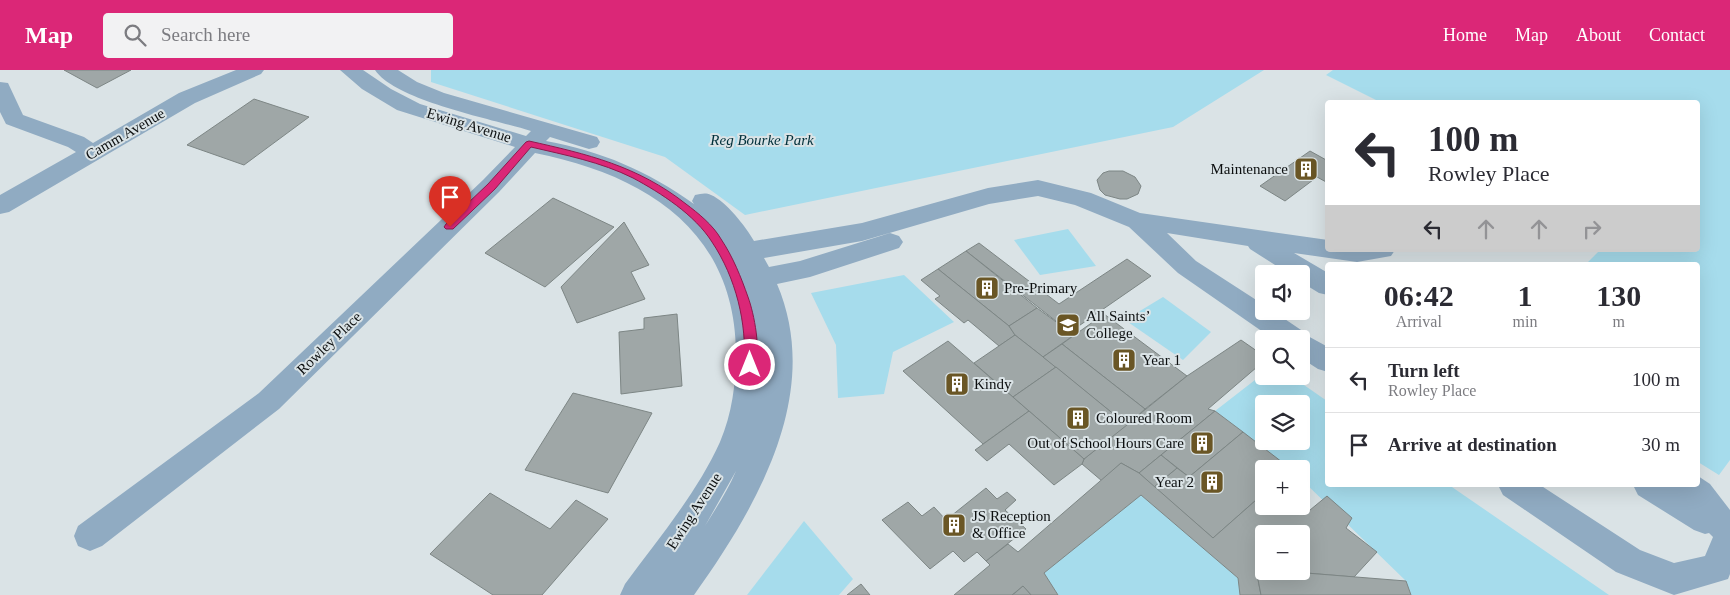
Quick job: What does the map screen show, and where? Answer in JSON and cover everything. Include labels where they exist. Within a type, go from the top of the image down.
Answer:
[{"type":"street","name":"Camm Avenue","points":[[0,206],[85,148],[194,81],[221,70]]},
{"type":"street","name":"Camm Avenue","points":[[0,186],[85,148],[187,98],[254,70]]},
{"type":"street","name":"Ewing Avenue","points":[[350,70],[378,90],[405,105],[538,136],[619,151],[656,167],[708,204],[735,231],[736,252],[750,281],[771,306],[777,343],[775,395],[769,424],[751,473],[738,499],[714,538],[674,595]]},
{"type":"street","name":"Ewing Avenue","points":[[384,70],[396,80],[424,93],[538,136]]},
{"type":"street","points":[[0,88],[14,119],[85,148]]},
{"type":"street","name":"Rowley Place","points":[[90,536],[269,401],[491,186],[538,136]]},
{"type":"street","points":[[736,252],[793,245],[862,232],[988,196],[1038,188],[1082,199],[1138,221],[1187,267],[1281,330]]},
{"type":"street","points":[[750,281],[801,270],[1002,207],[1050,204],[1138,221],[1325,249]]},
{"type":"street","points":[[1250,238],[1325,284]]},
{"type":"street","name":"Ewing Avenue","points":[[637,595],[711,491],[736,440],[748,398],[751,349],[747,311],[750,281]]},
{"type":"street","points":[[1310,350],[1325,359]]},
{"type":"street","points":[[1517,487],[1628,561],[1674,579],[1716,568],[1730,535]]},
{"type":"street","points":[[1652,487],[1730,535]]},
{"type":"street","points":[[1688,487],[1700,494],[1730,535]]},
{"type":"green space","name":"Reg Bourke Park","points":[[431,70],[1264,70],[1173,127],[745,215],[665,157],[431,82]]},
{"type":"green space","points":[[1333,70],[1730,70],[1730,460],[1719,475],[1700,463],[1700,262],[1588,262],[1598,252],[1700,252],[1700,100],[1376,100],[1326,75]]},
{"type":"green space","points":[[1068,229],[1096,266],[1040,275],[1014,240]]},
{"type":"green space","points":[[904,275],[954,322],[893,352],[884,394],[838,398],[836,345],[811,293]]},
{"type":"green space","points":[[1163,297],[1211,332],[1183,360],[1125,320]]},
{"type":"green space","points":[[1255,380],[1255,385],[1304,385],[1325,400],[1325,487],[1452,487],[1609,595],[1411,595],[1406,581],[1310,488],[1310,460],[1279,460],[1266,450],[1310,450],[1310,395],[1255,395],[1255,442],[1215,411]]},
{"type":"green space","points":[[1141,495],[1238,578],[1240,595],[1058,595],[1044,573]]},
{"type":"green space","points":[[804,521],[853,579],[839,595],[747,595]]},
{"type":"building","points":[[64,70],[131,70],[97,88]]},
{"type":"building","points":[[254,99],[309,117],[244,165],[187,145]]},
{"type":"building","name":"Maintenance","points":[[1310,151],[1325,159],[1325,181],[1317,177],[1285,201],[1260,186]]},
{"type":"building","points":[[1123,171],[1135,177],[1141,186],[1138,194],[1127,199],[1105,195],[1100,190],[1097,180],[1103,173]]},
{"type":"building","points":[[553,198],[614,227],[545,287],[485,253]]},
{"type":"building","points":[[624,222],[649,265],[631,272],[645,299],[577,323],[561,287]]},
{"type":"building","points":[[979,243],[1059,304],[1127,259],[1151,276],[1070,332],[966,251]]},
{"type":"building","name":"Pre-Primary","points":[[966,251],[1037,308],[1009,326],[938,269]]},
{"type":"building","points":[[938,269],[1009,326],[1015,335],[999,346],[968,320],[964,323],[935,299],[940,296],[921,280]]},
{"type":"building","points":[[1037,308],[1074,335],[1043,357],[1015,335],[1009,326]]},
{"type":"building","points":[[677,314],[682,386],[621,394],[619,332],[644,329],[644,318]]},
{"type":"building","name":"Year 1","points":[[1104,314],[1187,376],[1145,409],[1062,344]]},
{"type":"building","points":[[1015,335],[1056,367],[1013,397],[974,363]]},
{"type":"building","points":[[1241,340],[1255,350],[1255,369],[1208,409],[1215,411],[1139,473],[1121,463],[1102,481],[1082,464],[1084,459],[1187,376]]},
{"type":"building","name":"Kindy","points":[[948,341],[1029,411],[983,444],[903,371]]},
{"type":"building","points":[[1062,344],[1145,409],[1127,425],[1043,357]]},
{"type":"building","name":"Coloured Room","points":[[1056,367],[1127,425],[1084,459],[1013,397]]},
{"type":"building","points":[[573,393],[652,413],[608,493],[525,470]]},
{"type":"building","points":[[1029,411],[1084,459],[1082,464],[1054,485],[1009,444],[987,461],[975,450]]},
{"type":"building","name":"Out of School Hours Care","points":[[1215,411],[1243,432],[1189,477],[1161,455]]},
{"type":"building","name":"Year 2","points":[[1243,432],[1255,441],[1255,450],[1266,450],[1279,460],[1255,460],[1255,501],[1213,538],[1154,487],[1177,468],[1189,477]]},
{"type":"building","points":[[1161,455],[1177,468],[1154,487],[1139,473]]},
{"type":"building","points":[[1121,463],[1139,473],[1213,538],[1255,501],[1255,515],[1310,515],[1310,510],[1327,496],[1352,518],[1346,528],[1377,552],[1354,577],[1310,573],[1310,525],[1255,525],[1255,580],[1258,580],[1261,595],[1240,595],[1238,578],[1141,495],[1044,573],[1058,595],[1031,595],[1023,586],[1012,595],[954,595],[990,565],[986,561],[1008,544],[1018,552]]},
{"type":"building","name":"JS Reception & Office","points":[[986,488],[997,499],[1007,492],[1016,500],[1005,510],[1026,529],[986,561],[977,552],[964,562],[953,551],[930,569],[882,520],[908,502],[922,516],[934,507],[946,520]]},
{"type":"building","points":[[490,493],[550,529],[576,500],[608,519],[542,595],[493,595],[430,554]]},
{"type":"building","points":[[1310,573],[1406,581],[1411,595],[1261,595],[1258,580],[1310,580]]},
{"type":"building","points":[[861,584],[870,595],[847,595]]},
{"type":"building","points":[[1023,586],[1031,595],[1012,595],[1015,593]]},
{"type":"place","name":"Maintenance","points":[[1306,169]]},
{"type":"place","name":"Pre-Primary","points":[[987,288]]},
{"type":"place","name":"All Saints’ College","points":[[1068,325]]},
{"type":"place","name":"Year 1","points":[[1124,360]]},
{"type":"place","name":"Kindy","points":[[957,384]]},
{"type":"place","name":"Coloured Room","points":[[1078,418]]},
{"type":"place","name":"Out of School Hours Care","points":[[1202,443]]},
{"type":"place","name":"Year 2","points":[[1212,482]]},
{"type":"place","name":"JS Reception & Office","points":[[954,525]]},
{"type":"route","points":[[450,227],[529,144],[589,158],[635,175],[666,193],[694,215],[716,239],[734,274],[747,311],[751,349],[750,365]]}]
